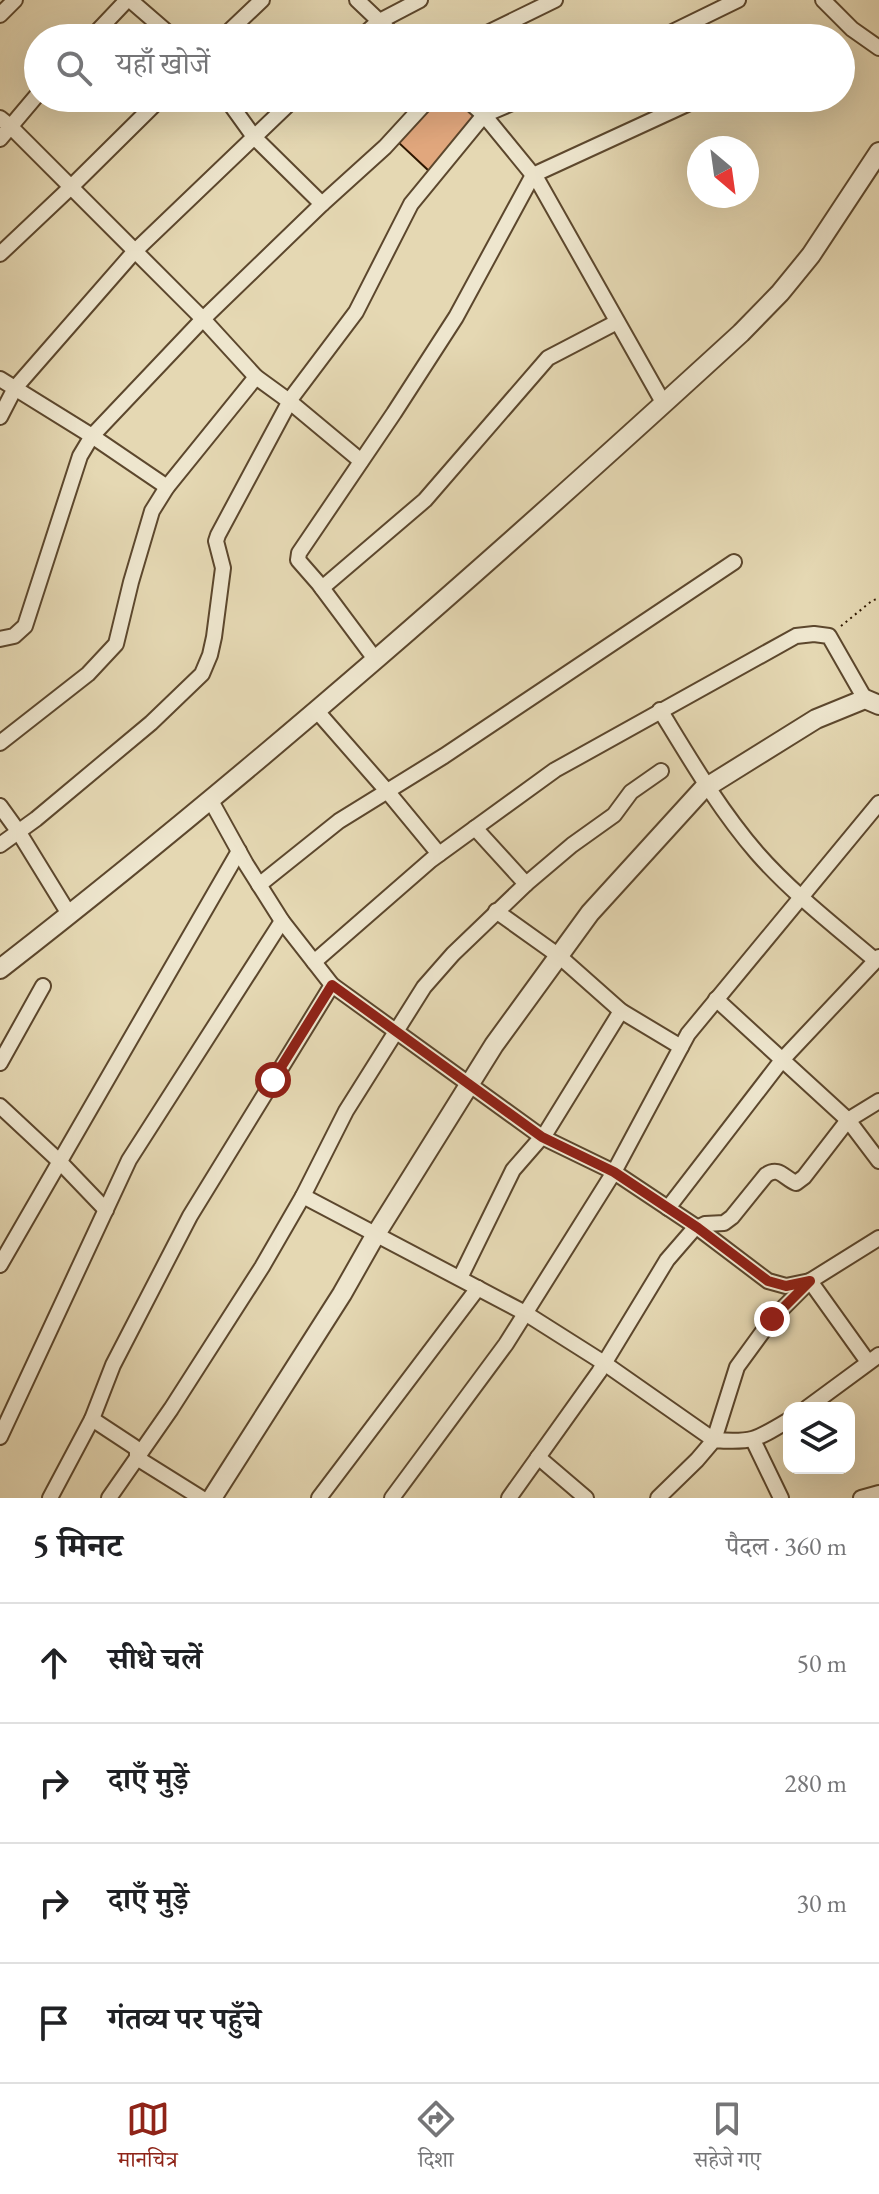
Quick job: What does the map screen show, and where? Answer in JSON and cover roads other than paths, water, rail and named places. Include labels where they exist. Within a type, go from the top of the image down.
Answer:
[{"type":"street","points":[[0,15],[15,0]]},
{"type":"street","points":[[105,24],[129,0],[157,24]]},
{"type":"street","points":[[237,24],[262,0]]},
{"type":"street","points":[[357,0],[380,24]]},
{"type":"street","points":[[376,24],[420,0]]},
{"type":"street","points":[[506,24],[555,0]]},
{"type":"street","points":[[689,24],[738,0]]},
{"type":"street","points":[[823,0],[847,24]]},
{"type":"street","points":[[855,31],[879,48]]},
{"type":"street","points":[[0,139],[5,122],[24,106]]},
{"type":"street","points":[[0,254],[147,112]]},
{"type":"street","points":[[236,112],[254,137],[322,204]]},
{"type":"street","points":[[0,417],[15,388],[134,252],[280,112]]},
{"type":"street","points":[[0,639],[14,636],[25,626],[80,456],[92,436],[203,319],[385,147],[417,112]]},
{"type":"street","points":[[481,112],[533,175],[664,404]]},
{"type":"street","points":[[0,845],[36,819],[151,723],[205,669],[214,637],[223,568],[216,541],[218,535],[289,401],[356,312],[411,204],[484,115],[491,112]]},
{"type":"street","points":[[375,659],[298,560],[299,553],[456,317],[533,175],[670,112]]},
{"type":"street","points":[[5,122],[203,319],[256,377],[361,461]]},
{"type":"street","points":[[0,969],[210,799],[489,562],[741,333],[811,255],[879,152]]},
{"type":"street","points":[[322,588],[425,500],[548,358],[617,322]]},
{"type":"street","points":[[0,743],[88,674],[116,644],[152,511],[167,487],[256,377]]},
{"type":"street","points":[[0,379],[167,487]]},
{"type":"street","points":[[259,885],[339,821],[444,756],[734,562]]},
{"type":"street","points":[[212,1498],[342,1294],[494,1045],[590,913],[702,790],[816,719],[872,702],[829,636],[796,636],[555,770],[439,854],[314,962]]},
{"type":"street","points":[[316,710],[439,854]]},
{"type":"street","points":[[660,710],[707,787],[757,853],[801,896],[877,958],[782,1060],[668,1208]]},
{"type":"street","points":[[109,1498],[254,1280],[303,1196],[346,1111],[424,987],[496,911],[572,845],[614,815],[631,792],[661,771]]},
{"type":"street","points":[[210,799],[282,921],[332,985],[542,1137],[614,1172],[698,1228],[768,1281],[786,1286],[810,1281]]},
{"type":"street","points":[[392,1498],[506,1344],[614,1172],[688,1034],[879,803]]},
{"type":"street","points":[[0,806],[69,914]]},
{"type":"street","points":[[475,828],[526,884]]},
{"type":"street","points":[[0,1265],[239,851]]},
{"type":"street","points":[[496,911],[559,956],[621,1011],[681,1047]]},
{"type":"street","points":[[0,1437],[129,1160],[282,921]]},
{"type":"street","points":[[50,1498],[92,1419],[113,1365],[190,1216],[332,985]]},
{"type":"street","points":[[0,1063],[43,986]]},
{"type":"street","points":[[716,999],[848,1120],[879,1161]]},
{"type":"street","points":[[460,1278],[513,1170],[542,1137],[621,1011]]},
{"type":"street","points":[[509,1498],[604,1363],[667,1260],[693,1230],[705,1224],[724,1223],[772,1171],[796,1183],[848,1120],[879,1101]]},
{"type":"street","points":[[0,1106],[106,1210]]},
{"type":"street","points":[[303,1196],[525,1313],[604,1363],[714,1440],[753,1440],[783,1423]]},
{"type":"street","points":[[658,1498],[714,1440],[737,1367],[772,1319],[810,1281],[879,1238]]},
{"type":"street","points":[[810,1281],[874,1358],[815,1402]]},
{"type":"street","points":[[319,1498],[478,1288]]},
{"type":"street","points":[[92,1419],[137,1449],[137,1458]]},
{"type":"street","points":[[753,1440],[781,1498]]},
{"type":"street","points":[[538,1457],[586,1498]]},
{"type":"street","points":[[137,1458],[201,1498]]},
{"type":"street","points":[[861,1498],[878,1492]]}]
